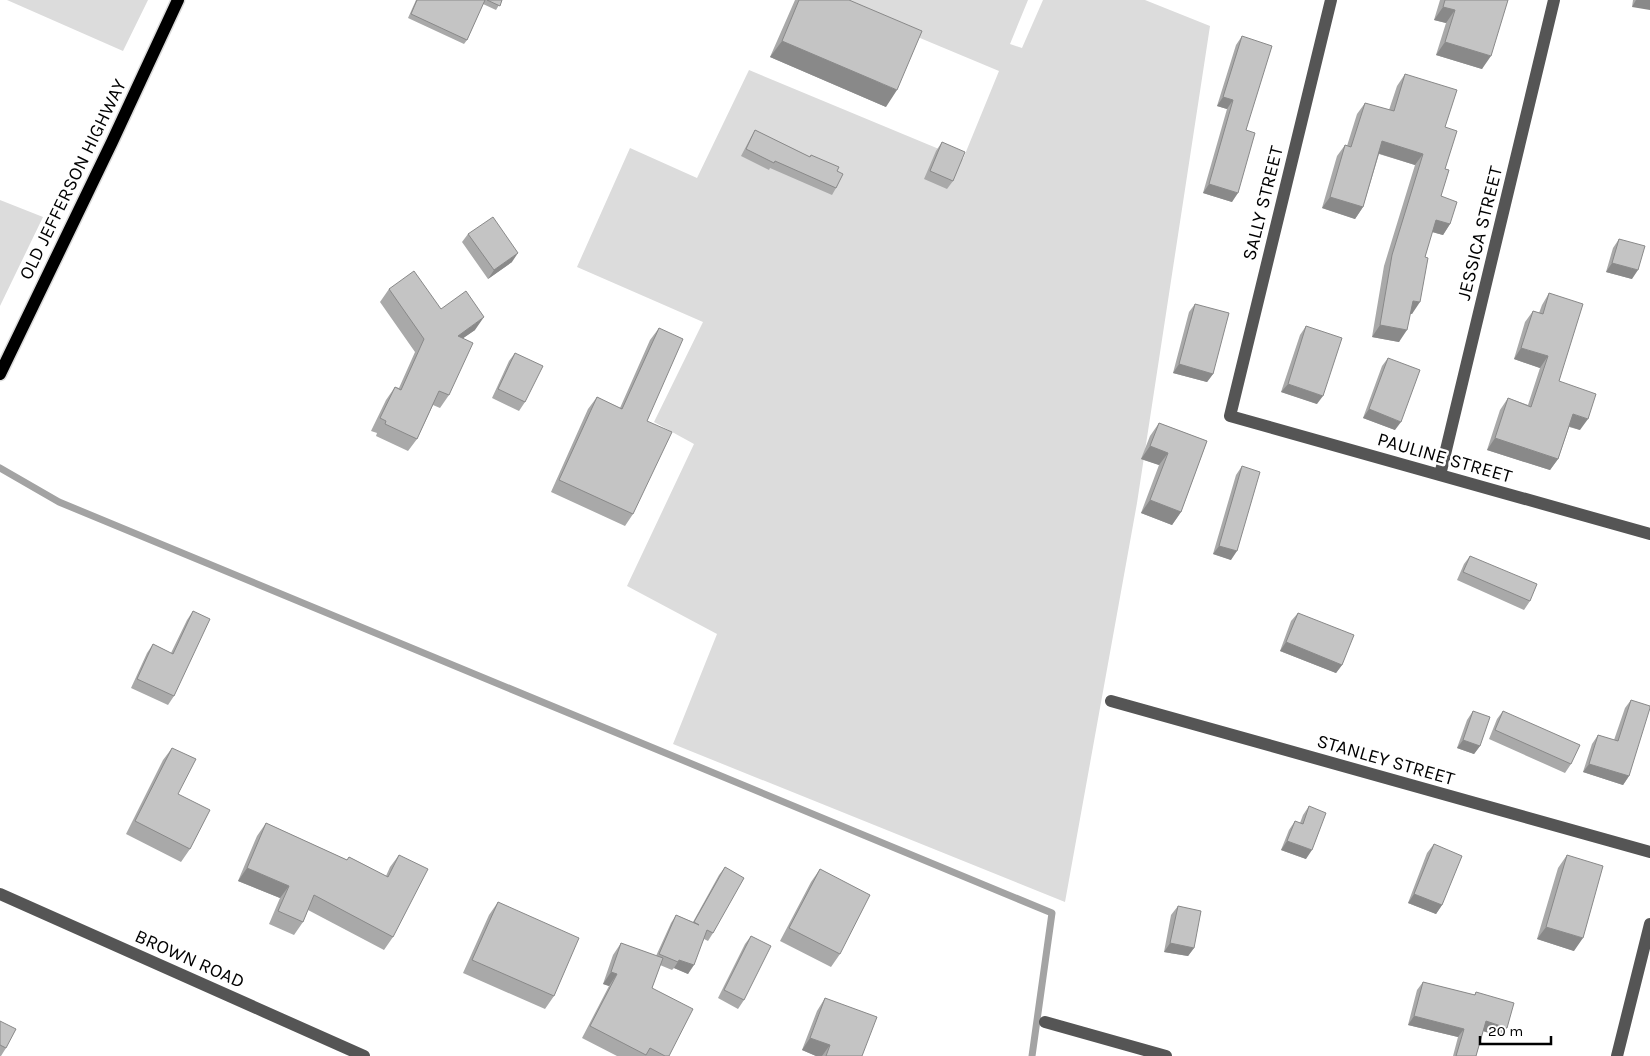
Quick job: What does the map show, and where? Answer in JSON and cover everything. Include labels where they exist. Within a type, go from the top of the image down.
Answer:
[{"type":"main road","name":"OLD JEFFERSON HIGHWAY","points":[[0,374],[178,0]]},
{"type":"street","name":"SALLY STREET","points":[[1230,416],[1331,0]]},
{"type":"street","name":"JESSICA STREET","points":[[1440,475],[1554,0]]},
{"type":"street","name":"PAULINE STREET","points":[[1230,416],[1650,534]]},
{"type":"street","name":"STANLEY STREET","points":[[1111,701],[1650,852]]},
{"type":"street","name":"BROWN ROAD","points":[[0,894],[364,1056]]},
{"type":"street","points":[[1617,1056],[1650,924]]},
{"type":"street","points":[[1045,1022],[1166,1056]]},
{"type":"shaded area","points":[[7,0],[148,0],[123,51]]},
{"type":"shaded area","points":[[829,0],[1028,0],[1010,44],[1022,48],[1043,0],[1145,0],[1210,26],[1137,503],[1065,902],[673,744],[717,634],[627,586],[694,444],[654,422],[703,322],[577,267],[630,148],[697,178],[749,70],[963,159],[999,71]]},
{"type":"shaded area","points":[[0,200],[43,217],[0,306]]},
{"type":"building","points":[[417,0],[485,0],[467,40],[411,14]]},
{"type":"building","points":[[487,0],[502,0],[500,6]]},
{"type":"building","points":[[799,0],[849,0],[922,31],[897,90],[782,41]]},
{"type":"building","points":[[1445,0],[1508,0],[1491,56],[1445,42],[1455,10],[1443,7]]},
{"type":"building","points":[[1242,36],[1272,46],[1246,130],[1255,133],[1238,193],[1209,184],[1233,100],[1223,97]]},
{"type":"building","points":[[1405,74],[1457,90],[1445,127],[1457,131],[1445,169],[1449,170],[1441,196],[1457,202],[1450,224],[1436,220],[1425,257],[1428,258],[1420,302],[1413,301],[1407,330],[1380,325],[1392,255],[1423,154],[1382,141],[1363,207],[1330,197],[1345,145],[1351,147],[1365,103],[1394,111]]},
{"type":"building","points":[[755,130],[810,157],[811,155],[839,167],[837,171],[843,174],[836,188],[775,161],[774,163],[746,149]]},
{"type":"building","points":[[942,142],[965,152],[953,181],[930,171]]},
{"type":"building","points":[[493,217],[518,253],[494,270],[468,234]]},
{"type":"building","points":[[1619,239],[1645,246],[1638,270],[1612,263]]},
{"type":"building","points":[[414,271],[441,309],[466,291],[484,317],[458,336],[473,343],[449,395],[439,391],[417,439],[385,424],[386,421],[380,418],[395,387],[401,390],[424,339],[389,289]]},
{"type":"building","points":[[1549,293],[1583,304],[1559,381],[1596,394],[1588,419],[1573,414],[1558,459],[1495,438],[1508,398],[1531,407],[1548,356],[1521,348],[1533,311],[1543,314]]},
{"type":"building","points":[[1195,304],[1229,313],[1213,374],[1179,364]]},
{"type":"building","points":[[1306,326],[1342,338],[1323,396],[1288,384]]},
{"type":"building","points":[[659,328],[683,339],[647,421],[672,432],[633,514],[559,480],[597,397],[622,409]]},
{"type":"building","points":[[515,353],[543,366],[525,402],[498,389]]},
{"type":"building","points":[[1388,358],[1420,370],[1401,422],[1369,409]]},
{"type":"building","points":[[1159,423],[1207,441],[1181,512],[1150,500],[1168,453],[1150,446]]},
{"type":"building","points":[[1242,466],[1260,472],[1237,551],[1219,546]]},
{"type":"building","points":[[1470,556],[1537,584],[1530,601],[1463,572]]},
{"type":"building","points":[[193,611],[210,619],[174,696],[137,679],[153,644],[173,654]]},
{"type":"building","points":[[1298,613],[1354,635],[1342,665],[1286,642]]},
{"type":"building","points":[[1631,700],[1650,706],[1650,708],[1629,776],[1589,764],[1598,735],[1618,741]]},
{"type":"building","points":[[1473,711],[1490,717],[1480,746],[1463,740]]},
{"type":"building","points":[[1503,711],[1580,745],[1571,764],[1495,730]]},
{"type":"building","points":[[172,748],[196,759],[178,794],[210,810],[190,849],[135,821]]},
{"type":"building","points":[[1309,806],[1326,813],[1312,850],[1287,841],[1295,821],[1303,824]]},
{"type":"building","points":[[266,823],[347,860],[349,857],[388,877],[399,855],[428,869],[393,937],[314,895],[303,922],[278,911],[289,886],[247,868]]},
{"type":"building","points":[[1434,844],[1462,856],[1442,905],[1414,894]]},
{"type":"building","points":[[1567,855],[1603,866],[1583,938],[1546,927]]},
{"type":"building","points":[[725,867],[744,878],[713,933],[707,930],[694,965],[679,960],[678,962],[659,954],[676,915],[699,925],[694,922]]},
{"type":"building","points":[[820,869],[870,895],[840,954],[789,928]]},
{"type":"building","points":[[498,902],[579,938],[554,996],[472,960]]},
{"type":"building","points":[[1178,906],[1201,911],[1194,948],[1170,943]]},
{"type":"building","points":[[751,936],[771,946],[744,1000],[724,990]]},
{"type":"building","points":[[621,943],[663,958],[652,988],[693,1009],[669,1056],[665,1056],[650,1048],[646,1055],[590,1026],[617,974],[611,972]]},
{"type":"building","points":[[1423,982],[1475,995],[1476,992],[1514,1003],[1507,1028],[1486,1021],[1476,1056],[1456,1056],[1464,1029],[1414,1016]]},
{"type":"building","points":[[825,998],[877,1017],[862,1056],[826,1056],[830,1045],[810,1038]]},
{"type":"building","points":[[0,1021],[16,1029],[6,1048],[0,1045]]},
{"type":"waterway","points":[[0,468],[59,502],[1052,913],[1032,1056]]}]
